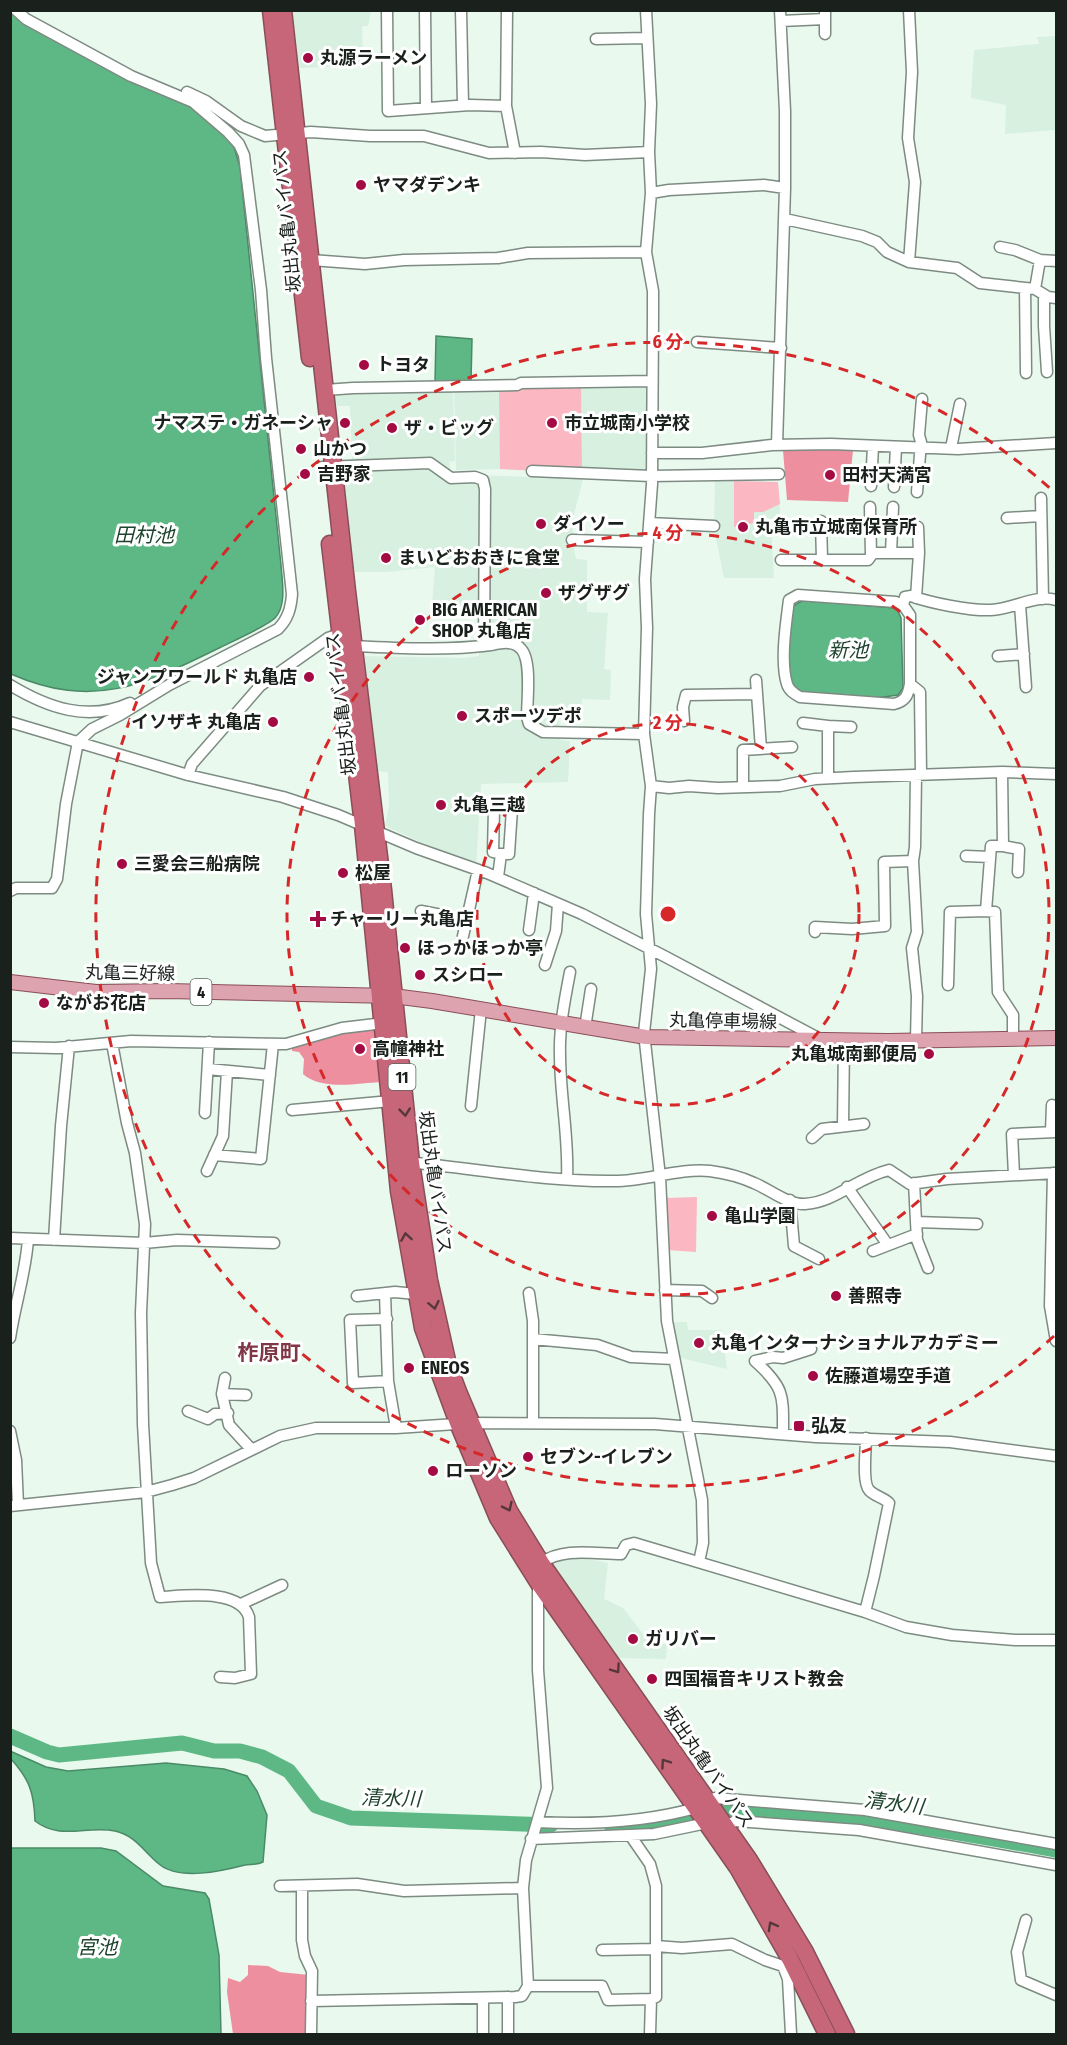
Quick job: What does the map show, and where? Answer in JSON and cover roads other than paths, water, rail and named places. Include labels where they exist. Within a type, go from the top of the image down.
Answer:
[{"type":"highway","name":"坂出丸亀バイパス","points":[[271,10],[311,260],[325,390],[340,634],[370,827]]},
{"type":"highway","name":"坂出丸亀バイパス","points":[[283,10],[291,133],[328,467],[353,646],[404,1162],[405,1232],[423,1328],[464,1423],[498,1518],[538,1582],[702,1804],[726,1826],[773,1899],[793,1960],[827,2034]]},
{"type":"highway","name":"坂出丸亀バイパス","points":[[387,996],[384,1023],[391,1101],[439,1328],[464,1423],[509,1511],[702,1804],[707,1823],[738,1868],[793,1960],[846,2034]]},
{"type":"main road","name":"丸亀三好線","points":[[10,982],[96,992],[169,991],[387,996]]},
{"type":"main road","name":"丸亀停車場線","points":[[387,996],[481,1009],[646,1037],[824,1041],[1056,1038]]},
{"type":"street","points":[[10,891],[16,888],[52,888],[57,879],[66,804],[78,742],[92,729],[120,716],[169,686],[278,629],[288,614],[292,594],[266,358],[261,290],[244,155],[239,144],[193,102],[131,76],[26,20],[16,10]]},
{"type":"street","points":[[387,10],[388,111],[463,105],[506,106]]},
{"type":"street","points":[[425,10],[426,108]]},
{"type":"street","points":[[461,10],[463,105]]},
{"type":"street","points":[[507,10],[506,106],[515,153]]},
{"type":"street","points":[[646,10],[651,104],[649,152],[651,193],[646,252],[653,291],[652,453],[645,579],[647,628],[645,734],[651,786],[646,914],[651,969],[644,1033],[660,1176],[668,1330],[702,1500],[703,1543],[699,1562]]},
{"type":"street","points":[[909,10],[912,72],[908,138],[915,182],[909,262]]},
{"type":"street","points":[[777,445],[785,219],[785,111],[781,16],[825,15],[825,34]]},
{"type":"street","points":[[596,39],[647,38]]},
{"type":"street","points":[[154,86],[163,86],[192,94],[241,126],[256,133],[271,136],[330,132],[369,136],[424,136],[489,153],[649,152]]},
{"type":"street","points":[[651,193],[764,185],[785,188]]},
{"type":"street","points":[[785,219],[862,236],[877,242],[887,252],[909,262],[957,268],[980,283],[1035,291],[1056,298]]},
{"type":"street","points":[[1000,247],[1040,260],[1056,261]]},
{"type":"street","points":[[311,260],[365,264],[404,260],[498,258],[528,253],[646,252]]},
{"type":"street","points":[[1026,373],[1040,260]]},
{"type":"street","points":[[1035,291],[1044,326],[1047,372]]},
{"type":"street","points":[[697,342],[781,348]]},
{"type":"street","points":[[325,390],[652,381]]},
{"type":"street","points":[[917,492],[922,399]]},
{"type":"street","points":[[951,448],[960,404]]},
{"type":"street","points":[[652,453],[702,453],[777,445],[831,444],[951,448],[1056,443]]},
{"type":"street","points":[[871,486],[873,446]]},
{"type":"street","points":[[894,487],[896,447]]},
{"type":"street","points":[[328,467],[430,463],[451,477],[475,477],[483,480],[485,483],[484,646]]},
{"type":"street","points":[[532,471],[651,476],[779,474]]},
{"type":"street","points":[[1041,498],[1043,598]]},
{"type":"street","points":[[781,560],[868,560],[871,555],[870,507]]},
{"type":"street","points":[[891,553],[893,507]]},
{"type":"street","points":[[1007,518],[1041,516]]},
{"type":"street","points":[[821,521],[822,560]]},
{"type":"street","points":[[649,523],[714,526]]},
{"type":"street","points":[[916,598],[918,527]]},
{"type":"street","points":[[572,540],[648,542]]},
{"type":"street","points":[[871,555],[873,553],[919,553]]},
{"type":"street","points":[[798,595],[896,602],[903,605],[909,615],[910,684],[908,695],[902,702],[894,704],[800,697],[791,691],[787,684],[784,643],[789,600],[798,595]]},
{"type":"street","points":[[903,605],[905,597],[911,596],[990,610],[1043,598],[1056,600]]},
{"type":"street","points":[[1020,605],[1026,687]]},
{"type":"street","points":[[188,776],[192,764],[261,686],[328,638],[340,634]]},
{"type":"street","points":[[353,646],[433,649],[516,644],[525,654],[527,661],[527,717],[529,724],[537,730],[645,734]]},
{"type":"street","points":[[998,656],[1024,654]]},
{"type":"street","points":[[756,680],[761,749]]},
{"type":"street","points":[[910,684],[920,692],[919,775],[913,861],[917,932],[912,948],[916,996],[916,1040]]},
{"type":"street","points":[[10,685],[57,707],[89,712],[106,712],[169,686]]},
{"type":"street","points":[[684,721],[683,707],[686,695],[757,694]]},
{"type":"street","points":[[10,722],[188,776],[283,797],[370,827],[416,848],[478,870],[558,904],[649,948],[824,1041]]},
{"type":"street","points":[[803,723],[851,727]]},
{"type":"street","points":[[828,726],[828,778]]},
{"type":"street","points":[[744,787],[743,750],[792,747]]},
{"type":"street","points":[[651,786],[669,788],[690,786],[711,789],[780,786],[815,778],[1002,772],[1056,774]]},
{"type":"street","points":[[1002,772],[1003,846]]},
{"type":"street","points":[[986,911],[991,846],[1019,849],[1018,872]]},
{"type":"street","points":[[498,878],[501,854]]},
{"type":"street","points":[[966,856],[990,857]]},
{"type":"street","points":[[815,932],[815,927],[852,929],[885,926],[884,862],[913,861]]},
{"type":"street","points":[[464,936],[478,870]]},
{"type":"street","points":[[529,930],[534,893]]},
{"type":"street","points":[[545,964],[556,932],[558,904]]},
{"type":"street","points":[[421,911],[467,920]]},
{"type":"street","points":[[948,985],[950,912],[995,912],[998,992],[1013,1016],[1013,1038]]},
{"type":"street","points":[[567,1179],[568,1147],[562,1106],[559,1053],[570,972]]},
{"type":"street","points":[[585,1028],[591,989]]},
{"type":"street","points":[[471,1106],[481,1009]]},
{"type":"street","points":[[10,1047],[56,1048],[112,1043],[285,1044],[342,1028],[384,1023]]},
{"type":"street","points":[[843,1126],[844,1041]]},
{"type":"street","points":[[205,1113],[209,1042]]},
{"type":"street","points":[[112,1043],[126,1123],[135,1153],[145,1224],[141,1358],[151,1563],[160,1597],[208,1594],[242,1604],[247,1609],[250,1674],[235,1678],[220,1677]]},
{"type":"street","points":[[214,1155],[261,1159],[273,1044]]},
{"type":"street","points":[[54,1240],[61,1126],[69,1046]]},
{"type":"street","points":[[208,1069],[270,1075]]},
{"type":"street","points":[[207,1171],[223,1136],[227,1071]]},
{"type":"street","points":[[292,1110],[391,1101]]},
{"type":"street","points":[[1014,1175],[1012,1134],[1054,1132],[1052,1105]]},
{"type":"street","points":[[812,1138],[822,1129],[864,1124]]},
{"type":"street","points":[[404,1162],[517,1175],[616,1181],[707,1171],[726,1173],[753,1182],[801,1204],[821,1202],[859,1180],[889,1170],[902,1180],[914,1183],[1055,1173],[1050,1306],[1056,1341]]},
{"type":"street","points":[[914,1183],[916,1228],[928,1268]]},
{"type":"street","points":[[848,1187],[888,1245]]},
{"type":"street","points":[[790,1200],[794,1246],[819,1259]]},
{"type":"street","points":[[873,1251],[916,1228],[977,1224]]},
{"type":"street","points":[[10,1238],[144,1243],[177,1240],[274,1243]]},
{"type":"street","points":[[10,1338],[21,1276],[27,1264],[28,1239]]},
{"type":"street","points":[[665,1290],[702,1291],[712,1298]]},
{"type":"street","points":[[357,1296],[385,1293],[416,1294]]},
{"type":"street","points":[[385,1293],[388,1381],[396,1428]]},
{"type":"street","points":[[529,1293],[533,1320],[533,1423]]},
{"type":"street","points":[[387,1319],[350,1320],[353,1383],[388,1381]]},
{"type":"street","points":[[532,1340],[597,1345],[631,1357],[674,1359]]},
{"type":"street","points":[[783,1434],[782,1395],[773,1379],[755,1361],[773,1357],[783,1358],[811,1349]]},
{"type":"street","points":[[225,1378],[222,1394],[229,1425],[251,1449]]},
{"type":"street","points":[[222,1394],[246,1395]]},
{"type":"street","points":[[189,1411],[208,1419],[215,1414],[228,1413]]},
{"type":"street","points":[[10,1431],[16,1460],[14,1506],[146,1491],[194,1478],[280,1436],[316,1428],[396,1428],[464,1423],[687,1426],[816,1437],[950,1442],[1056,1456]]},
{"type":"street","points":[[865,1612],[877,1566],[889,1503],[869,1490],[865,1483],[866,1438]]},
{"type":"street","points":[[542,1563],[548,1558],[591,1551],[621,1554],[626,1545],[634,1543],[865,1612],[906,1627],[952,1635],[1015,1640],[1056,1640]]},
{"type":"street","points":[[311,2001],[508,1997],[522,1996],[528,1986],[523,1888],[531,1839],[547,1788],[538,1670],[538,1582]]},
{"type":"street","points":[[242,1604],[282,1585]]},
{"type":"street","points":[[537,1822],[662,1817],[715,1798],[865,1810],[1056,1844]]},
{"type":"street","points":[[726,1826],[735,1821],[859,1830],[1056,1865]]},
{"type":"street","points":[[531,1839],[654,1834],[707,1823]]},
{"type":"street","points":[[528,1986],[602,1986],[609,2000],[656,1997],[656,1886],[650,1864],[630,1835]]},
{"type":"street","points":[[280,1886],[357,1884],[404,1891],[523,1888]]},
{"type":"street","points":[[302,1886],[302,1940],[305,1956],[312,1971],[310,2034]]},
{"type":"street","points":[[1026,1920],[1017,1952],[1022,1980],[1056,1995]]},
{"type":"street","points":[[602,1950],[732,1944],[765,1960],[793,1960],[788,1979],[791,2034]]},
{"type":"street","points":[[508,1997],[508,2034]]},
{"type":"street","points":[[483,1998],[483,2034]]},
{"type":"street","points":[[650,2034],[651,1999]]},
{"type":"water","name":"田村池","points":[[11,10],[180,100],[222,127],[234,147],[240,167],[281,565],[283,593],[281,606],[275,618],[249,634],[166,673],[118,688],[93,691],[68,690],[40,685],[11,674]]},
{"type":"water","points":[[436,336],[472,339],[471,382],[435,382]]},
{"type":"water","name":"新池","points":[[805,600],[894,608],[898,611],[901,618],[903,688],[898,695],[877,698],[800,692],[791,684],[788,645],[790,616],[794,606]]},
{"type":"water","points":[[10,1751],[46,1767],[68,1771],[166,1763],[224,1769],[247,1776],[257,1791],[267,1815],[263,1862],[213,1872],[178,1872],[159,1864],[134,1840],[122,1833],[105,1830],[64,1831],[45,1827],[35,1821],[30,1787],[11,1759]]},
{"type":"water","name":"宮池","points":[[11,1848],[101,1848],[116,1851],[163,1886],[205,1893],[209,1899],[219,1955],[221,2034],[11,2034]]},
{"type":"waterway","name":"清水川","points":[[10,1736],[59,1755],[182,1743],[214,1751],[240,1751],[262,1757],[289,1771],[316,1806],[351,1818],[551,1825]]},
{"type":"waterway","name":"清水川","points":[[725,1812],[809,1814],[850,1818],[933,1829],[1056,1850]]},
{"type":"waterway","name":"清水川","points":[[611,1825],[643,1825],[690,1818]]},
{"type":"place","name":"丸源ラーメン","points":[[308,58]]},
{"type":"place","name":"ヤマダデンキ","points":[[361,185]]},
{"type":"place","name":"トヨタ","points":[[364,365]]},
{"type":"place","name":"ナマステ・ガネーシャ","points":[[345,423]]},
{"type":"place","name":"市立城南小学校","points":[[552,423]]},
{"type":"place","name":"ザ・ビッグ","points":[[392,428]]},
{"type":"place","name":"山かつ","points":[[301,449]]},
{"type":"place","name":"吉野家","points":[[305,474]]},
{"type":"place","name":"田村天満宮","points":[[830,475]]},
{"type":"place","name":"ダイソー","points":[[541,524]]},
{"type":"place","name":"丸亀市立城南保育所","points":[[743,527]]},
{"type":"place","name":"まいどおおきに食堂","points":[[386,558]]},
{"type":"place","name":"ザグザグ","points":[[546,593]]},
{"type":"place","name":"BIG AMERICAN SHOP 丸亀店","points":[[420,620]]},
{"type":"place","name":"ジャンプワールド 丸亀店","points":[[309,677]]},
{"type":"place","name":"スポーツデポ","points":[[462,716]]},
{"type":"place","name":"イソザキ 丸亀店","points":[[273,722]]},
{"type":"place","name":"丸亀三越","points":[[441,805]]},
{"type":"place","name":"三愛会三船病院","points":[[122,864]]},
{"type":"place","name":"松屋","points":[[343,873]]},
{"type":"place","name":"チャーリー丸亀店","points":[[318,919]]},
{"type":"place","name":"ほっかほっか亭","points":[[405,948]]},
{"type":"place","name":"スシロー","points":[[420,975]]},
{"type":"place","name":"ながお花店","points":[[44,1003]]},
{"type":"place","name":"高幢神社","points":[[360,1049]]},
{"type":"place","name":"丸亀城南郵便局","points":[[929,1054]]},
{"type":"place","name":"亀山学園","points":[[712,1216]]},
{"type":"place","name":"善照寺","points":[[836,1296]]},
{"type":"place","name":"丸亀インターナショナルアカデミー","points":[[699,1343]]},
{"type":"place","name":"ENEOS","points":[[409,1368]]},
{"type":"place","name":"佐藤道場空手道","points":[[813,1376]]},
{"type":"place","name":"弘友","points":[[799,1426]]},
{"type":"place","name":"セブン-イレブン","points":[[528,1457]]},
{"type":"place","name":"ローソン","points":[[433,1471]]},
{"type":"place","name":"ガリバー","points":[[633,1639]]},
{"type":"place","name":"四国福音キリスト教会","points":[[652,1679]]},
{"type":"district","name":"柞原町","points":[[269,1353]]}]
